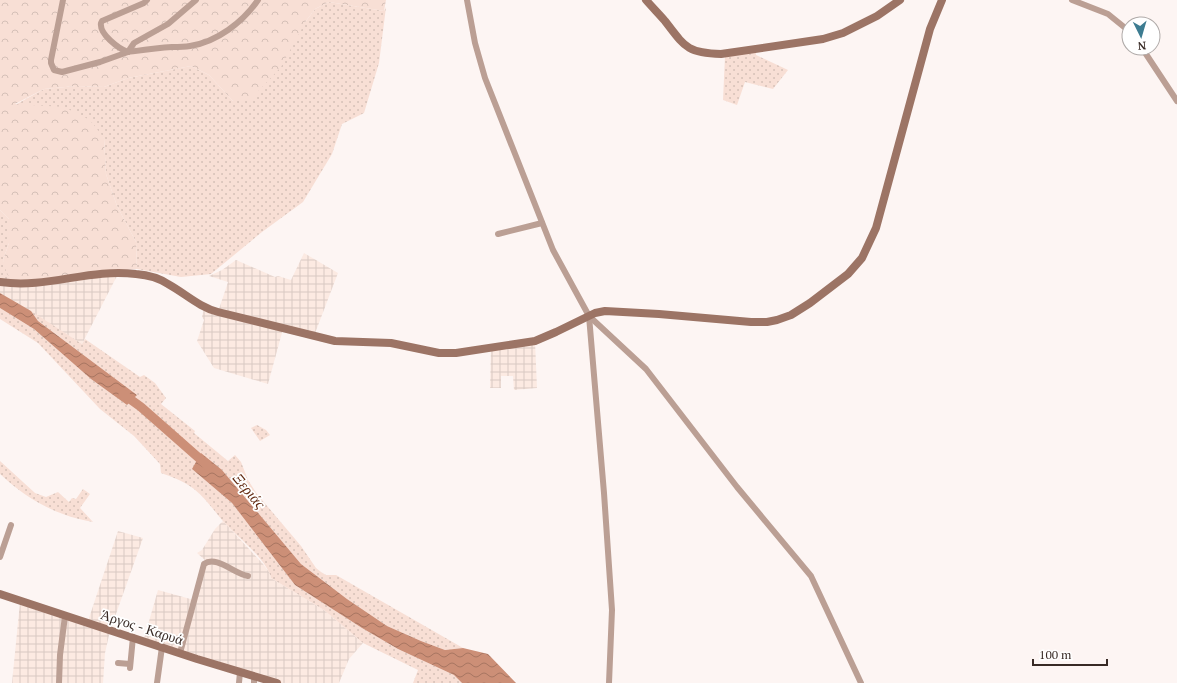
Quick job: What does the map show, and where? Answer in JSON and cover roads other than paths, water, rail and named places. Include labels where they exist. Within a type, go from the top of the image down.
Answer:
[{"type":"street","points":[[63,0],[51,60],[54,70],[62,72],[100,62],[128,52],[190,46],[208,41],[240,21],[258,0]]},
{"type":"street","points":[[128,52],[121,49],[102,31],[101,23],[102,21],[144,3],[147,0]]},
{"type":"street","points":[[128,52],[134,42],[168,24],[196,0]]},
{"type":"street","points":[[467,0],[479,59],[519,166],[564,272],[588,316],[646,369],[737,487],[811,576],[861,683]]},
{"type":"street","points":[[646,0],[683,44],[692,50],[721,54],[823,39],[842,34],[878,16],[900,0]]},
{"type":"street","points":[[0,282],[36,284],[106,273],[145,275],[167,283],[204,308],[218,312],[335,341],[391,343],[443,353],[456,353],[535,340],[556,332],[588,316],[602,312],[614,311],[751,322],[773,321],[791,315],[810,303],[848,274],[862,258],[876,228],[930,29],[942,0]]},
{"type":"street","points":[[1072,0],[1108,14],[1121,25]]},
{"type":"street","points":[[1147,56],[1177,101]]},
{"type":"street","points":[[498,234],[542,223]]},
{"type":"street","points":[[588,316],[604,492],[612,610],[609,683]]},
{"type":"street","points":[[0,557],[11,525]]},
{"type":"street","points":[[180,653],[204,564],[212,561],[248,576]]},
{"type":"street","name":"Άργος - Καρυά","points":[[0,594],[240,672],[254,680],[276,683]]},
{"type":"street","points":[[59,683],[60,655],[65,616]]},
{"type":"street","points":[[118,663],[130,666],[132,637]]},
{"type":"street","points":[[157,683],[162,647]]},
{"type":"street","points":[[239,683],[240,672]]},
{"type":"water","points":[[0,293],[31,311],[38,321],[137,395],[127,405],[91,379],[34,329],[0,308]]},
{"type":"water","points":[[201,453],[222,470],[301,564],[347,599],[387,626],[421,641],[445,650],[463,648],[488,654],[516,683],[462,683],[454,675],[398,649],[362,628],[295,585],[232,503],[192,469]]},
{"type":"waterway","name":"Ξεριάς","points":[[123,394],[141,407],[208,466]]}]
